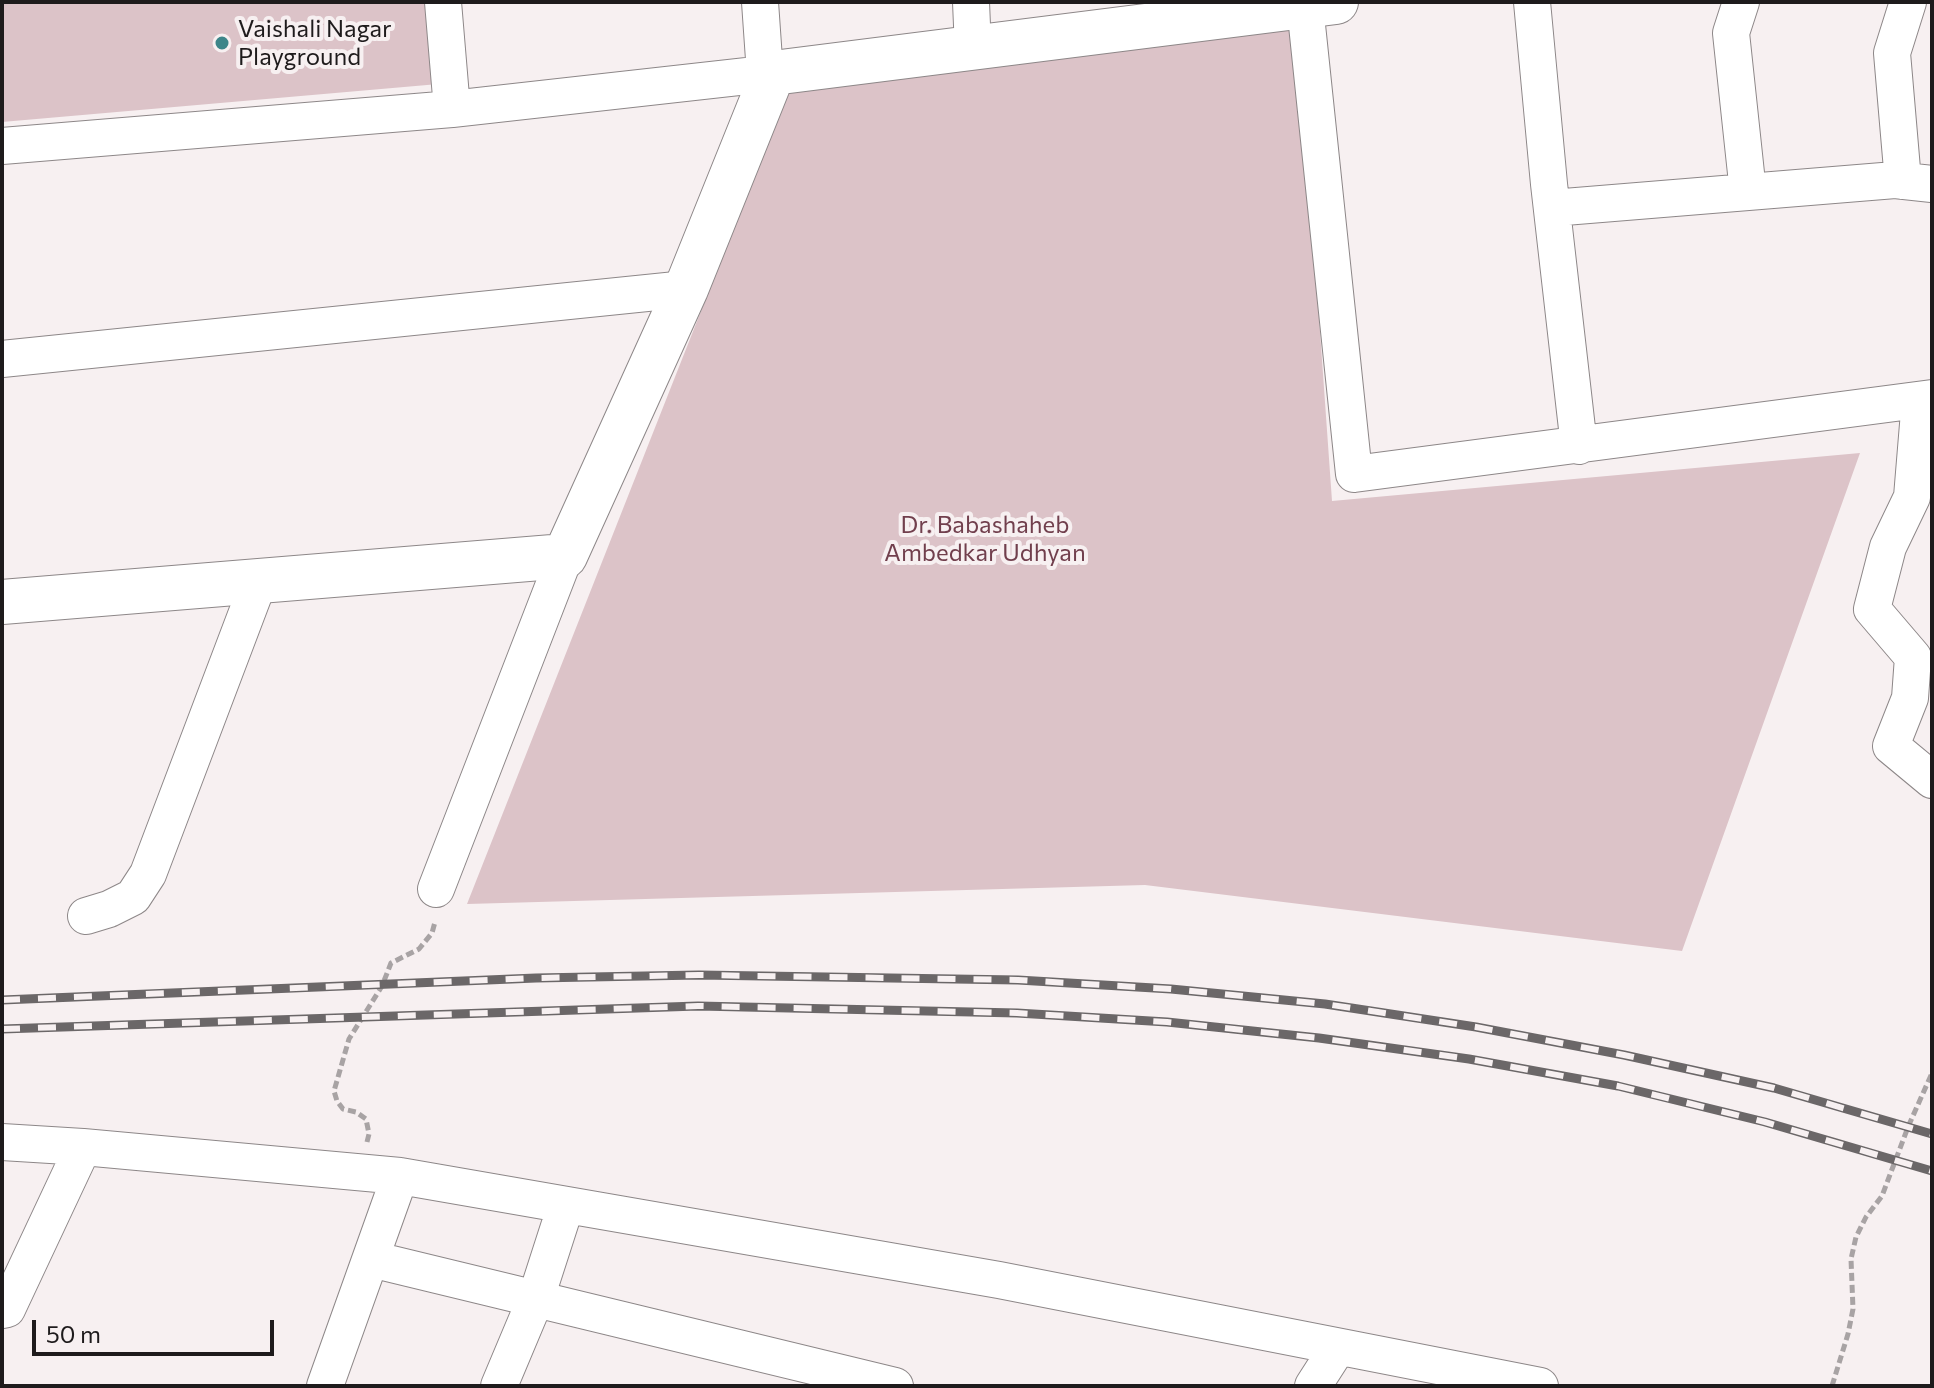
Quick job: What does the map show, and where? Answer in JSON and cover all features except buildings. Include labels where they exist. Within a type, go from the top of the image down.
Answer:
[{"type":"street","points":[[443,2],[452,109]]},
{"type":"street","points":[[436,889],[565,556],[686,289],[769,74],[760,2]]},
{"type":"street","points":[[971,2],[973,49]]},
{"type":"street","points":[[1532,2],[1579,446]]},
{"type":"street","points":[[1741,2],[1731,33],[1748,192]]},
{"type":"street","points":[[1552,208],[1917,182],[1892,53],[1908,2]]},
{"type":"street","points":[[2,146],[452,109],[973,49],[1198,10],[1320,4],[1354,474],[1926,399],[1912,497],[1888,547],[1872,609],[1913,657],[1910,698],[1891,746],[1932,780]]},
{"type":"street","points":[[2,359],[686,289]]},
{"type":"street","points":[[2,602],[565,556]]},
{"type":"street","points":[[86,916],[133,897],[148,874],[259,581]]},
{"type":"street","points":[[2,1142],[400,1176],[999,1280],[1338,1347],[1419,1375],[1524,1384]]},
{"type":"street","points":[[4,1314],[83,1147]]},
{"type":"street","points":[[325,1386],[400,1176]]},
{"type":"street","points":[[499,1386],[536,1298],[566,1205]]},
{"type":"street","points":[[371,1259],[895,1386]]},
{"type":"street","points":[[1313,1386],[1338,1347]]},
{"type":"path","points":[[359,1172],[369,1134],[366,1119],[356,1112],[343,1109],[334,1091],[349,1039],[382,986],[391,963],[419,949],[432,933],[438,913],[436,889]]},
{"type":"path","points":[[1832,1386],[1853,1309],[1851,1259],[1856,1237],[1882,1196],[1932,1073]]},
{"type":"green space","name":"Vaishali Nagar Playground","points":[[2,2],[434,2],[450,83],[2,122]]},
{"type":"green space","name":"Dr. Babashaheb Ambedkar Udhyan","points":[[1298,21],[1332,501],[1860,453],[1682,951],[1145,885],[467,904],[793,78]]},
{"type":"railway","points":[[2,1000],[536,978],[699,975],[1018,980],[1171,989],[1325,1004],[1476,1027],[1624,1055],[1774,1088],[1932,1134]]},
{"type":"railway","points":[[2,1029],[698,1006],[1017,1013],[1167,1022],[1319,1038],[1469,1059],[1618,1086],[1765,1122],[1932,1171]]},
{"type":"place","name":"Vaishali Nagar Playground","points":[[222,43]]}]
